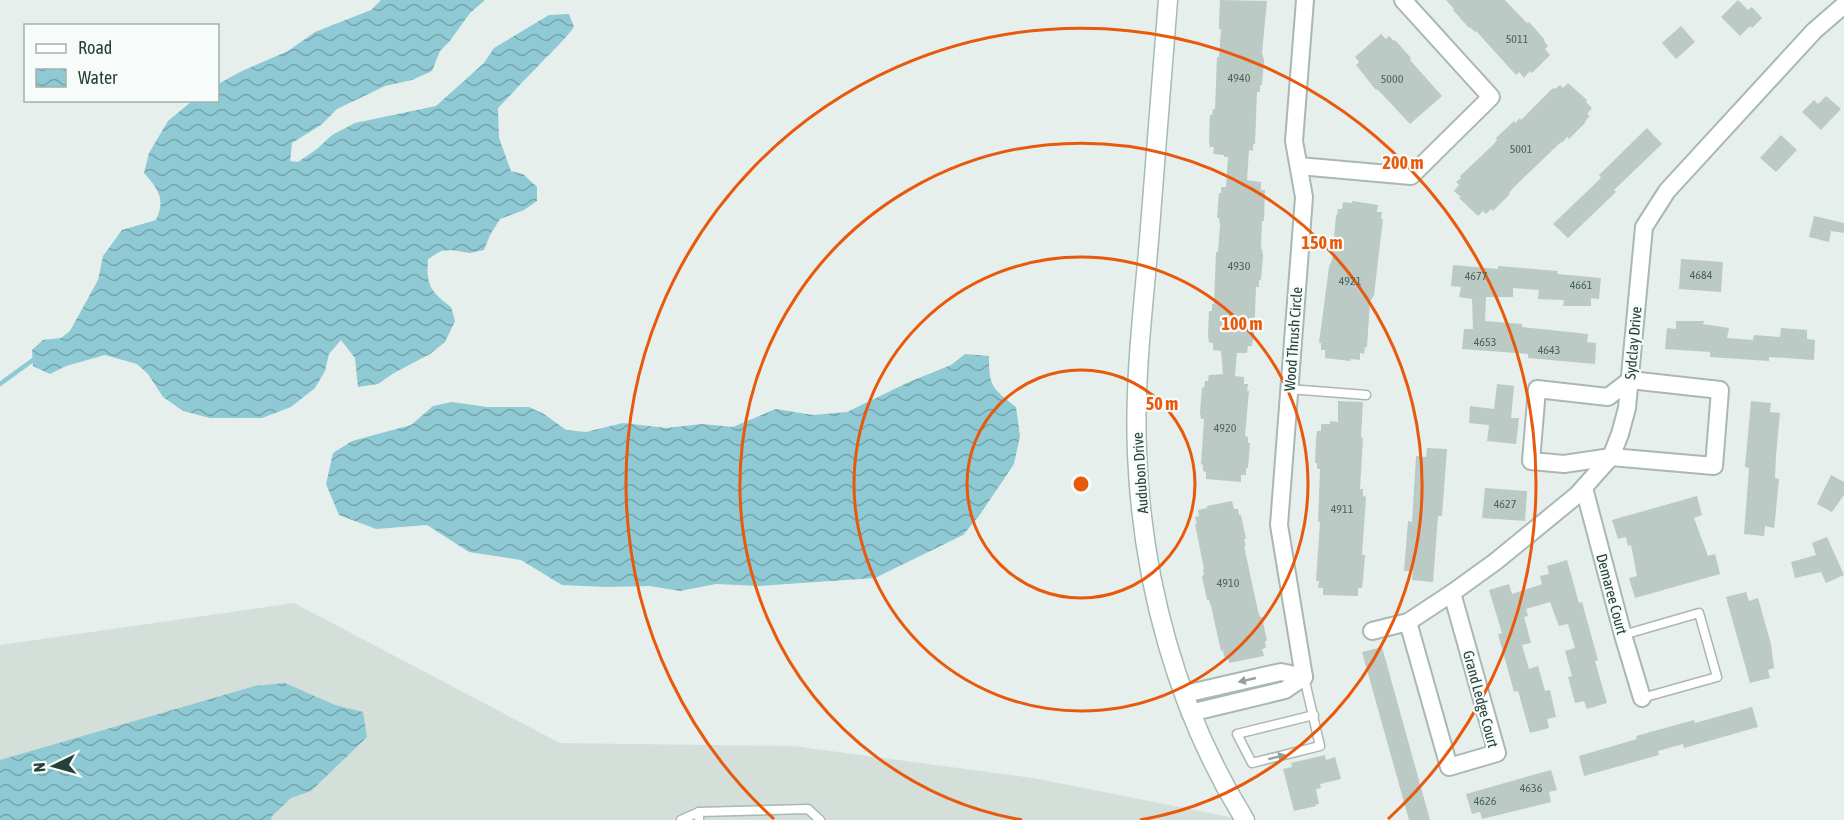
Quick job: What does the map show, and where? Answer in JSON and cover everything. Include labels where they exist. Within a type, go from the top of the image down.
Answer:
[{"type":"street","name":"Audubon Drive","points":[[1168,0],[1140,346],[1137,452],[1141,505],[1152,581],[1164,631],[1190,713],[1220,778],[1245,820]]},
{"type":"street","name":"Wood Thrush Circle","points":[[1304,677],[1279,525],[1304,197],[1294,141],[1305,0]]},
{"type":"street","points":[[1299,166],[1411,176],[1491,97],[1403,0]]},
{"type":"street","name":"Sydclay Drive","points":[[1372,631],[1408,622],[1495,562],[1584,488],[1611,457],[1627,408],[1644,227],[1667,191],[1814,31],[1844,5]]},
{"type":"street","points":[[1630,380],[1720,390],[1714,466],[1611,457],[1564,465],[1531,461],[1537,389],[1608,397],[1630,380]]},
{"type":"street","name":"Demaree Court","points":[[1584,488],[1642,698]]},
{"type":"street","name":"Grand Ledge Court","points":[[1408,622],[1449,767],[1497,753],[1452,593]]},
{"type":"street","points":[[1185,694],[1281,672],[1304,677]]},
{"type":"street","points":[[1190,713],[1285,690],[1304,677]]},
{"type":"lane","points":[[1289,389],[1366,395]]},
{"type":"lane","points":[[1623,635],[1699,613],[1717,676],[1642,698]]},
{"type":"lane","points":[[1304,677],[1314,715],[1320,746],[1252,763],[1237,734],[1314,715]]},
{"type":"lane","points":[[681,820],[699,816],[808,808],[820,820]]},
{"type":"shaded area","points":[[294,603],[560,743],[793,746],[1033,778],[1245,820],[0,820],[0,645]]},
{"type":"water","points":[[381,0],[485,0],[470,13],[440,51],[432,71],[412,80],[385,86],[337,109],[321,125],[292,143],[290,161],[298,162],[332,135],[355,123],[436,106],[484,63],[494,48],[549,15],[569,14],[574,27],[498,108],[499,138],[511,171],[523,174],[537,187],[537,201],[524,210],[500,219],[484,250],[470,253],[441,251],[428,259],[431,287],[451,307],[455,321],[445,342],[430,354],[378,384],[358,387],[355,358],[341,340],[329,354],[325,371],[315,388],[291,407],[262,418],[210,418],[183,411],[163,397],[148,374],[137,364],[105,355],[66,366],[50,374],[33,366],[32,350],[43,340],[61,338],[70,331],[98,280],[103,256],[122,230],[156,220],[160,206],[159,194],[144,173],[149,153],[168,121],[191,102],[219,102],[219,83],[288,51],[315,32],[371,10]]},
{"type":"water","points":[[965,354],[989,356],[991,381],[997,391],[1016,407],[1020,436],[1014,464],[979,516],[963,535],[875,578],[760,586],[716,584],[680,591],[650,586],[562,585],[521,560],[469,552],[427,525],[376,529],[339,515],[326,484],[333,453],[352,441],[411,425],[433,406],[452,402],[487,407],[529,407],[544,414],[566,430],[586,432],[623,423],[666,428],[702,424],[733,427],[776,409],[813,415],[847,412],[909,382],[951,365]]},
{"type":"water","points":[[285,683],[335,705],[363,712],[367,737],[311,791],[291,798],[272,816],[271,820],[0,820],[0,760],[255,686]]},
{"type":"building","points":[[1220,0],[1267,1],[1262,53],[1264,60],[1262,85],[1260,85],[1260,92],[1257,92],[1255,144],[1253,144],[1253,151],[1249,150],[1247,180],[1261,182],[1261,190],[1265,190],[1261,280],[1259,280],[1259,287],[1256,287],[1254,339],[1252,346],[1248,346],[1247,353],[1237,353],[1235,376],[1244,377],[1244,384],[1248,384],[1247,391],[1249,391],[1245,436],[1248,437],[1248,443],[1250,443],[1248,468],[1246,468],[1246,475],[1241,475],[1241,482],[1206,479],[1206,472],[1203,471],[1201,464],[1204,419],[1201,419],[1200,412],[1202,387],[1204,388],[1209,375],[1223,374],[1221,351],[1213,350],[1213,343],[1209,342],[1208,335],[1209,311],[1212,311],[1212,304],[1214,304],[1216,252],[1218,252],[1220,225],[1219,218],[1217,218],[1219,193],[1221,193],[1221,187],[1226,187],[1228,157],[1213,154],[1214,147],[1210,147],[1209,140],[1210,115],[1215,109],[1217,57],[1219,57],[1221,29],[1219,29]]},
{"type":"building","points":[[1446,0],[1505,0],[1545,40],[1548,46],[1545,49],[1550,55],[1524,78],[1519,72],[1516,75],[1476,31],[1469,28]]},
{"type":"building","points":[[1738,0],[1748,10],[1752,7],[1762,18],[1740,36],[1721,17]]},
{"type":"building","points":[[1681,26],[1695,42],[1676,59],[1662,43]]},
{"type":"building","points":[[1381,34],[1386,39],[1389,36],[1395,40],[1442,96],[1410,124],[1376,90],[1356,65],[1359,62],[1355,57]]},
{"type":"building","points":[[1568,83],[1587,100],[1586,102],[1592,108],[1587,114],[1590,116],[1586,122],[1569,139],[1567,137],[1561,142],[1514,187],[1493,211],[1491,209],[1486,214],[1483,211],[1478,216],[1454,191],[1459,185],[1456,182],[1461,178],[1460,176],[1493,145],[1496,138],[1514,121],[1515,123],[1520,118],[1521,120],[1553,88],[1560,85],[1563,88]]},
{"type":"building","points":[[1826,96],[1841,109],[1821,130],[1802,112],[1814,100],[1818,104]]},
{"type":"building","points":[[1647,128],[1662,144],[1568,238],[1553,224],[1601,178],[1599,175]]},
{"type":"building","points":[[1781,135],[1797,150],[1776,172],[1760,158]]},
{"type":"building","points":[[1352,201],[1378,205],[1377,212],[1382,212],[1381,219],[1383,219],[1374,295],[1370,302],[1367,347],[1365,347],[1364,354],[1360,353],[1360,360],[1351,359],[1350,361],[1325,358],[1325,350],[1321,350],[1321,343],[1319,343],[1329,267],[1332,260],[1336,215],[1338,209],[1342,209],[1343,202],[1352,203]]},
{"type":"building","points":[[1814,216],[1844,223],[1844,233],[1831,231],[1829,242],[1809,237]]},
{"type":"building","points":[[1681,259],[1723,262],[1721,292],[1679,289]]},
{"type":"building","points":[[1453,265],[1558,271],[1557,274],[1601,278],[1599,299],[1591,298],[1591,306],[1563,306],[1564,300],[1538,299],[1539,290],[1513,288],[1513,297],[1486,297],[1485,321],[1588,334],[1587,342],[1596,343],[1595,364],[1528,358],[1528,354],[1462,349],[1464,329],[1473,329],[1472,299],[1459,297],[1461,287],[1451,286]]},
{"type":"building","points":[[1676,321],[1704,321],[1703,324],[1729,328],[1727,338],[1753,340],[1754,335],[1780,337],[1781,328],[1807,330],[1807,339],[1815,340],[1814,360],[1769,357],[1769,361],[1710,357],[1710,352],[1665,349],[1667,328],[1676,329]]},
{"type":"building","points":[[1497,384],[1514,386],[1511,418],[1519,418],[1516,444],[1487,441],[1489,425],[1469,423],[1470,406],[1494,409]]},
{"type":"building","points":[[1338,401],[1363,402],[1360,489],[1363,489],[1363,496],[1366,497],[1362,555],[1365,555],[1362,588],[1358,588],[1358,596],[1323,595],[1323,588],[1318,588],[1319,581],[1316,581],[1320,522],[1318,522],[1320,469],[1317,469],[1317,463],[1315,463],[1316,438],[1317,431],[1321,431],[1321,424],[1330,424],[1330,421],[1338,422]]},
{"type":"building","points":[[1751,401],[1771,403],[1770,412],[1780,413],[1775,478],[1779,479],[1774,528],[1765,526],[1764,536],[1744,534],[1749,468],[1745,467]]},
{"type":"building","points":[[1427,448],[1447,449],[1442,516],[1438,516],[1433,582],[1412,580],[1413,571],[1404,571],[1408,521],[1412,522],[1416,456],[1426,457]]},
{"type":"building","points":[[1831,475],[1844,482],[1844,495],[1832,512],[1817,504]]},
{"type":"building","points":[[1485,488],[1527,491],[1525,521],[1482,518]]},
{"type":"building","points":[[1697,496],[1702,515],[1694,518],[1708,556],[1715,554],[1720,574],[1635,598],[1629,578],[1637,576],[1631,545],[1628,546],[1626,537],[1618,539],[1612,520]]},
{"type":"building","points":[[1232,501],[1234,509],[1238,509],[1241,515],[1246,539],[1244,539],[1246,546],[1244,546],[1267,641],[1265,641],[1266,648],[1262,649],[1264,656],[1229,663],[1228,656],[1224,657],[1223,650],[1221,651],[1211,606],[1207,600],[1195,517],[1199,516],[1198,510],[1207,508],[1207,506]]},
{"type":"building","points":[[1827,537],[1844,575],[1826,583],[1821,572],[1795,578],[1791,562],[1816,555],[1812,543]]},
{"type":"building","points":[[1567,560],[1579,603],[1582,602],[1607,703],[1587,709],[1584,701],[1575,703],[1568,677],[1572,676],[1565,651],[1575,648],[1568,624],[1559,626],[1550,602],[1526,609],[1528,616],[1524,617],[1531,643],[1522,645],[1529,669],[1538,666],[1545,691],[1550,690],[1556,717],[1547,719],[1549,728],[1530,733],[1518,691],[1514,692],[1498,634],[1502,633],[1489,590],[1509,584],[1512,594],[1542,584],[1540,576],[1549,574],[1547,566]]},
{"type":"building","points":[[1746,592],[1749,601],[1758,598],[1771,644],[1774,668],[1768,670],[1770,678],[1750,683],[1726,597]]},
{"type":"building","points":[[1382,647],[1430,820],[1409,820],[1362,652]]},
{"type":"building","points":[[1752,707],[1758,727],[1684,748],[1683,744],[1658,751],[1659,755],[1584,776],[1579,756],[1637,739],[1636,736]]},
{"type":"building","points":[[1325,755],[1326,760],[1335,757],[1341,779],[1320,784],[1321,788],[1316,789],[1319,804],[1294,811],[1283,769],[1292,767],[1291,763]]},
{"type":"building","points":[[1551,770],[1557,790],[1549,792],[1551,802],[1482,819],[1480,812],[1472,814],[1466,794]]},
{"type":"waterway","points":[[0,384],[33,360]]}]
